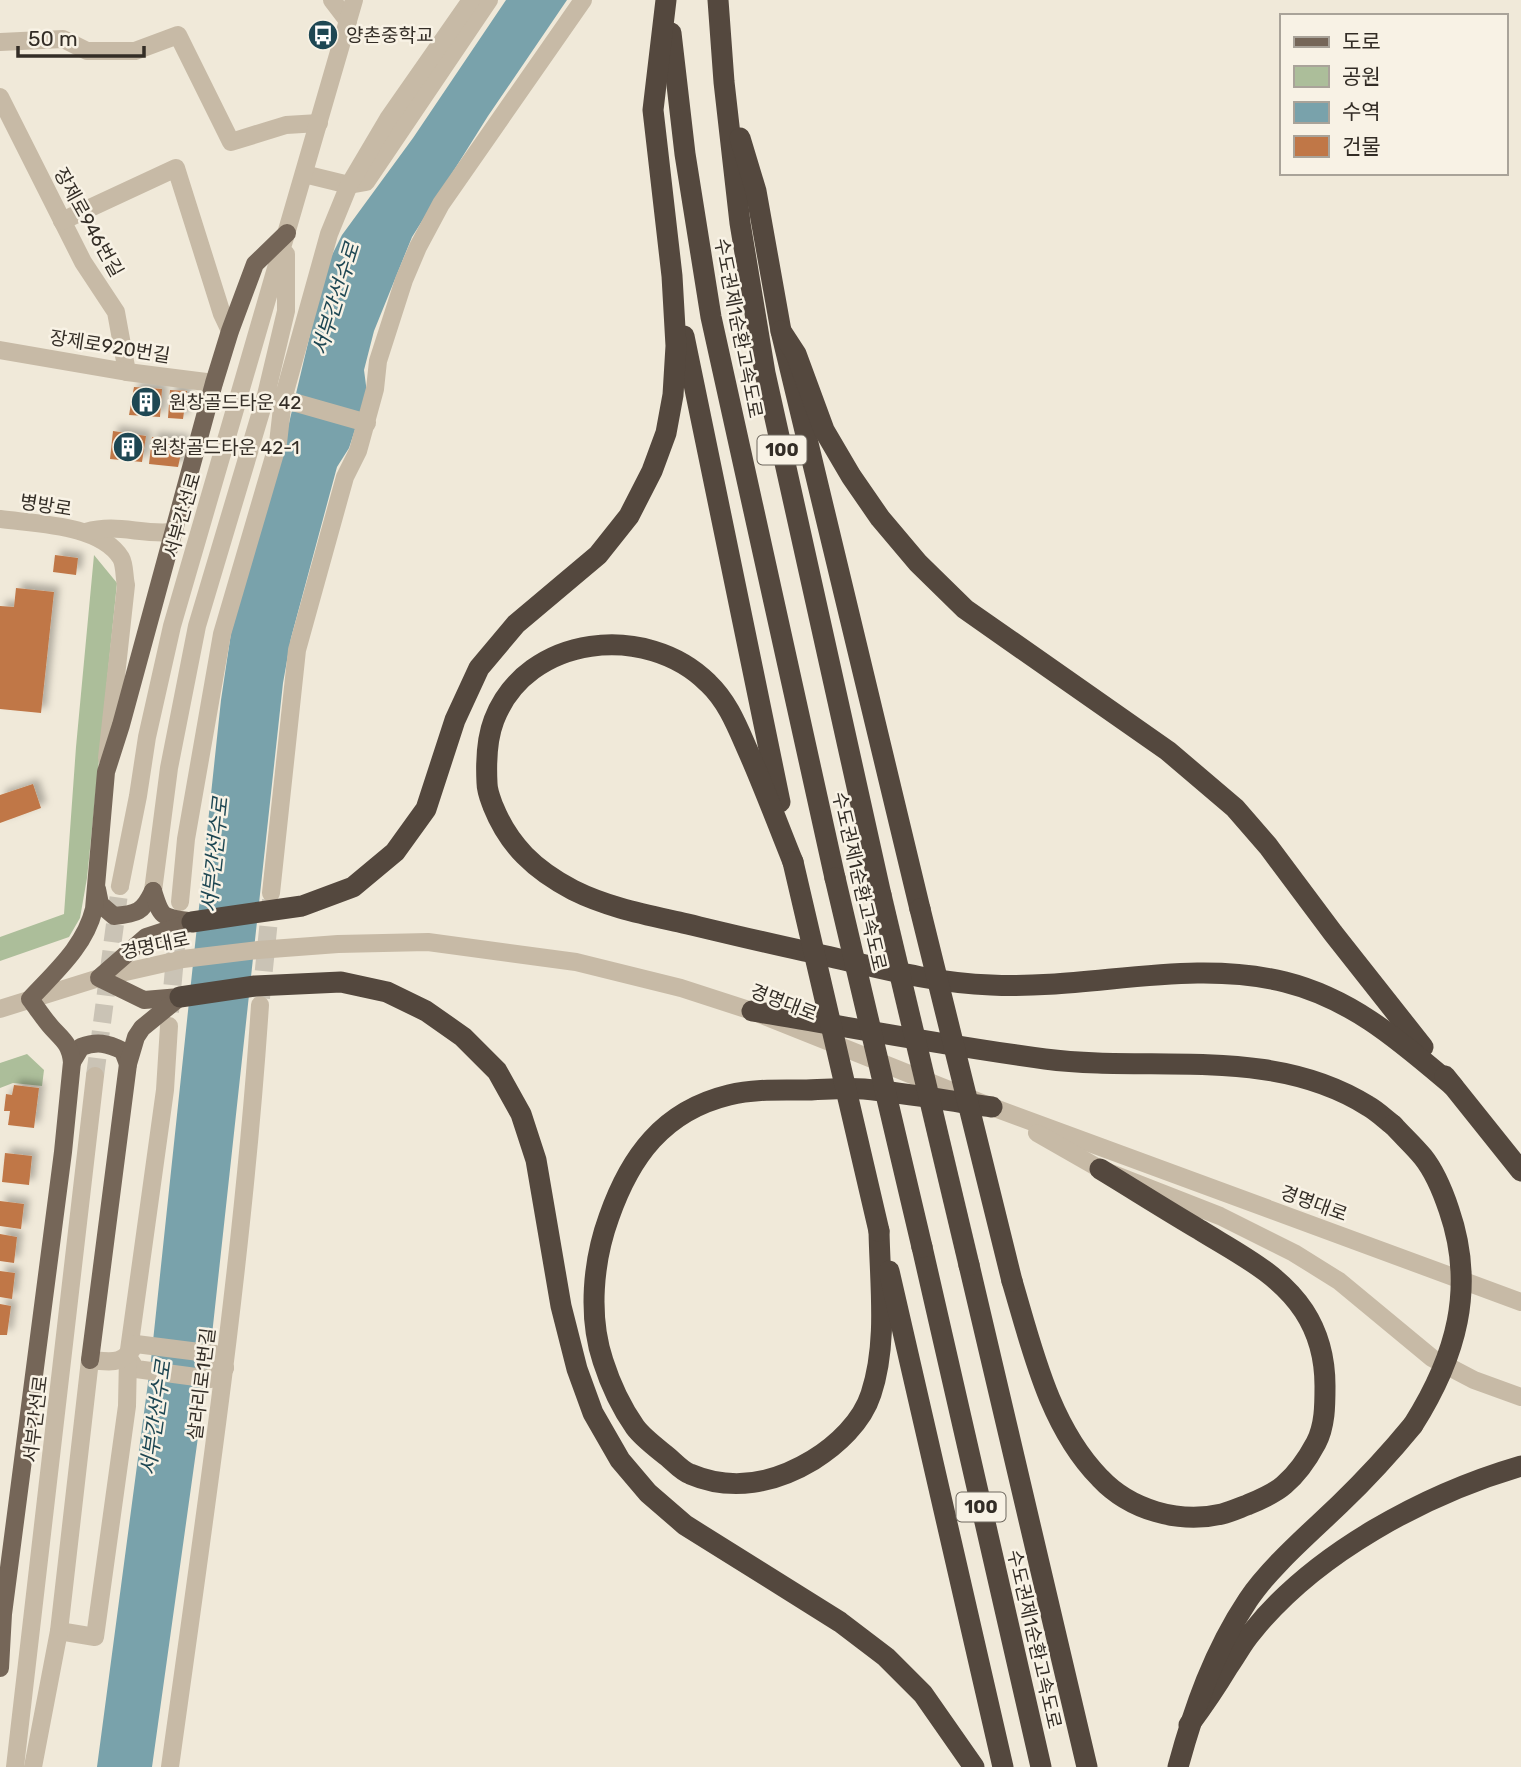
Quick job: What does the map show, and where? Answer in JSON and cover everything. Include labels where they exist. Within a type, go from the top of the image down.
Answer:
[{"type":"highway","points":[[192,922],[302,906],[353,887],[395,852],[426,808],[455,720],[479,668],[516,624],[598,555],[629,516],[652,471],[666,433],[671,408],[676,346],[673,276],[653,110],[667,0]]},
{"type":"highway","name":"수도권제1순환고속도로","points":[[667,0],[685,154],[710,317],[835,878],[1041,1767]]},
{"type":"highway","name":"수도권제1순환고속도로","points":[[718,0],[740,223],[765,373],[881,895],[1087,1767]]},
{"type":"highway","points":[[724,82],[756,191],[781,331],[920,909],[1012,1281],[1036,1362],[1052,1402],[1076,1448],[1100,1479],[1126,1500],[1155,1512],[1191,1517],[1222,1514],[1260,1500],[1284,1486],[1303,1464],[1317,1441],[1325,1412],[1325,1376],[1320,1340],[1303,1309],[1277,1281],[1251,1259],[1100,1169]]},
{"type":"highway","points":[[673,276],[793,862],[1003,1767]]},
{"type":"highway","points":[[781,331],[796,354],[824,430],[880,518],[918,564],[965,609],[1168,751],[1235,808],[1268,846],[1333,933],[1521,1171]]},
{"type":"highway","points":[[793,862],[728,707],[706,681],[672,658],[636,645],[601,643],[565,653],[530,671],[510,693],[494,720],[487,757],[487,788],[499,819],[517,850],[542,871],[571,889],[606,905],[946,981],[993,986],[1178,974],[1241,974],[1288,982],[1341,1003],[1389,1031],[1453,1086]]},
{"type":"highway","points":[[180,996],[258,996],[341,982],[387,992],[426,1011],[463,1037],[497,1071],[521,1114],[536,1160],[561,1306],[578,1369],[593,1413],[620,1460],[648,1493],[685,1525],[840,1622],[886,1657],[923,1694],[974,1767]]},
{"type":"highway","points":[[752,1011],[1047,1059],[1259,1068],[1303,1077],[1368,1106],[1393,1125],[1424,1158],[1443,1192],[1459,1237],[1461,1309],[1450,1353],[1433,1394],[1413,1425],[1383,1460],[1299,1542],[1249,1598],[1216,1652],[1189,1725],[1178,1767]]},
{"type":"highway","points":[[879,1231],[880,1350],[871,1395],[851,1429],[830,1450],[798,1469],[760,1483],[726,1483],[688,1474],[636,1429],[617,1395],[602,1359],[595,1321],[595,1278],[602,1236],[617,1195],[633,1161],[662,1128],[695,1107],[729,1095],[762,1090],[861,1089],[992,1107]]},
{"type":"highway","points":[[1189,1725],[1251,1632],[1286,1595],[1328,1560],[1410,1510],[1457,1489],[1521,1466]]},
{"type":"main road","points":[[0,1668],[2,1614],[63,1152],[72,1062],[71,1049],[64,1038],[54,1030],[30,999],[78,947],[90,927],[94,909],[106,772],[214,383],[255,264],[287,233]]},
{"type":"main road","points":[[95,880],[100,904],[114,916],[134,914],[146,905],[153,891]]},
{"type":"main road","points":[[153,891],[160,913],[166,918],[192,922]]},
{"type":"main road","points":[[180,996],[144,1000],[99,978],[146,937],[192,922]]},
{"type":"main road","points":[[90,1360],[128,1064],[136,1037],[142,1028],[180,996]]},
{"type":"main road","points":[[72,1062],[81,1047],[107,1043],[123,1051],[128,1064]]},
{"type":"street","points":[[332,0],[348,21]]},
{"type":"street","name":"서부간선로","points":[[120,886],[147,737],[172,626],[354,0]]},
{"type":"street","points":[[153,891],[169,768],[197,626],[281,398],[329,234],[349,185],[388,119],[471,0]]},
{"type":"street","points":[[304,174],[349,185],[366,182],[489,0]]},
{"type":"street","points":[[271,893],[297,650],[345,477],[358,452],[375,389],[378,361],[404,280],[441,204],[583,0]]},
{"type":"street","points":[[0,42],[63,38],[87,51],[135,51],[178,35],[231,142],[286,125],[319,122]]},
{"type":"street","name":"장제로946번길","points":[[0,97],[83,262],[116,313],[127,372]]},
{"type":"street","points":[[62,221],[176,168],[222,314],[230,331]]},
{"type":"street","points":[[180,902],[186,839],[222,634],[278,443],[286,311],[287,233]]},
{"type":"street","name":"장제로920번길","points":[[0,350],[127,372],[214,383]]},
{"type":"street","points":[[281,398],[364,422]]},
{"type":"street","name":"병방로","points":[[0,519],[86,532]]},
{"type":"street","points":[[86,532],[105,527],[155,534],[172,532]]},
{"type":"street","points":[[86,532],[111,546],[122,560],[125,585],[106,772]]},
{"type":"street","name":"경명대로","points":[[0,1009],[99,978],[183,959],[258,950],[338,944],[428,943],[576,962],[681,988],[752,1011],[992,1107],[1521,1302]]},
{"type":"street","name":"살라리로1번길","points":[[170,1767],[217,1367],[256,1072],[258,996]]},
{"type":"street","points":[[59,1631],[94,1637],[127,1405],[165,1090],[169,1026]]},
{"type":"street","name":"서부간선로","points":[[15,1767],[95,1076]]},
{"type":"street","points":[[992,1107],[1100,1169],[1220,1216],[1294,1253],[1349,1289],[1432,1358],[1474,1380],[1521,1397]]},
{"type":"street","points":[[132,1363],[136,1344],[217,1367]]},
{"type":"street","points":[[33,1767],[59,1631],[90,1360],[217,1367]]},
{"type":"green space","points":[[94,555],[117,583],[87,878],[80,918],[69,937],[0,961],[0,937],[64,914]]},
{"type":"green space","points":[[27,1054],[44,1070],[42,1086],[13,1083],[0,1088],[0,1063]]},
{"type":"water","name":"서부간선수로","points":[[506,0],[567,0],[488,116],[412,237],[374,331],[364,370],[367,393],[349,448],[337,467],[291,638],[283,683],[211,1344],[152,1767],[97,1767],[151,1360],[221,700],[231,633],[281,457],[326,267],[342,235],[413,138]]},
{"type":"building","name":"원창골드타운 42","points":[[134,387],[162,389],[160,417],[129,415]]},
{"type":"building","points":[[170,390],[187,391],[183,419],[168,418]]},
{"type":"building","name":"원창골드타운 42-1","points":[[113,431],[146,436],[142,462],[110,459]]},
{"type":"building","name":"원창골드타운 42-1","points":[[152,437],[184,440],[178,467],[149,464]]},
{"type":"building","points":[[55,555],[78,558],[76,575],[53,572]]},
{"type":"building","points":[[16,588],[54,592],[41,713],[0,709],[0,606],[14,607]]},
{"type":"building","points":[[33,784],[41,808],[0,823],[0,795]]},
{"type":"building","points":[[14,1085],[39,1088],[34,1128],[8,1125],[10,1111],[4,1111],[6,1094],[12,1095]]},
{"type":"building","points":[[5,1153],[32,1156],[29,1185],[2,1182]]},
{"type":"building","points":[[0,1201],[24,1204],[21,1229],[0,1226]]},
{"type":"building","points":[[0,1234],[17,1237],[14,1263],[0,1261]]},
{"type":"building","points":[[0,1271],[15,1273],[12,1299],[0,1297]]},
{"type":"building","points":[[0,1304],[11,1306],[7,1335],[0,1335]]},
{"type":"tunnel","points":[[95,1076],[120,886]]},
{"type":"tunnel","points":[[261,998],[271,900]]},
{"type":"tunnel","points":[[170,1012],[179,915]]},
{"type":"place","name":"양촌중학교","points":[[323,35]]},
{"type":"place","name":"원창골드타운 42","points":[[146,402]]},
{"type":"place","name":"원창골드타운 42-1","points":[[128,447]]}]
